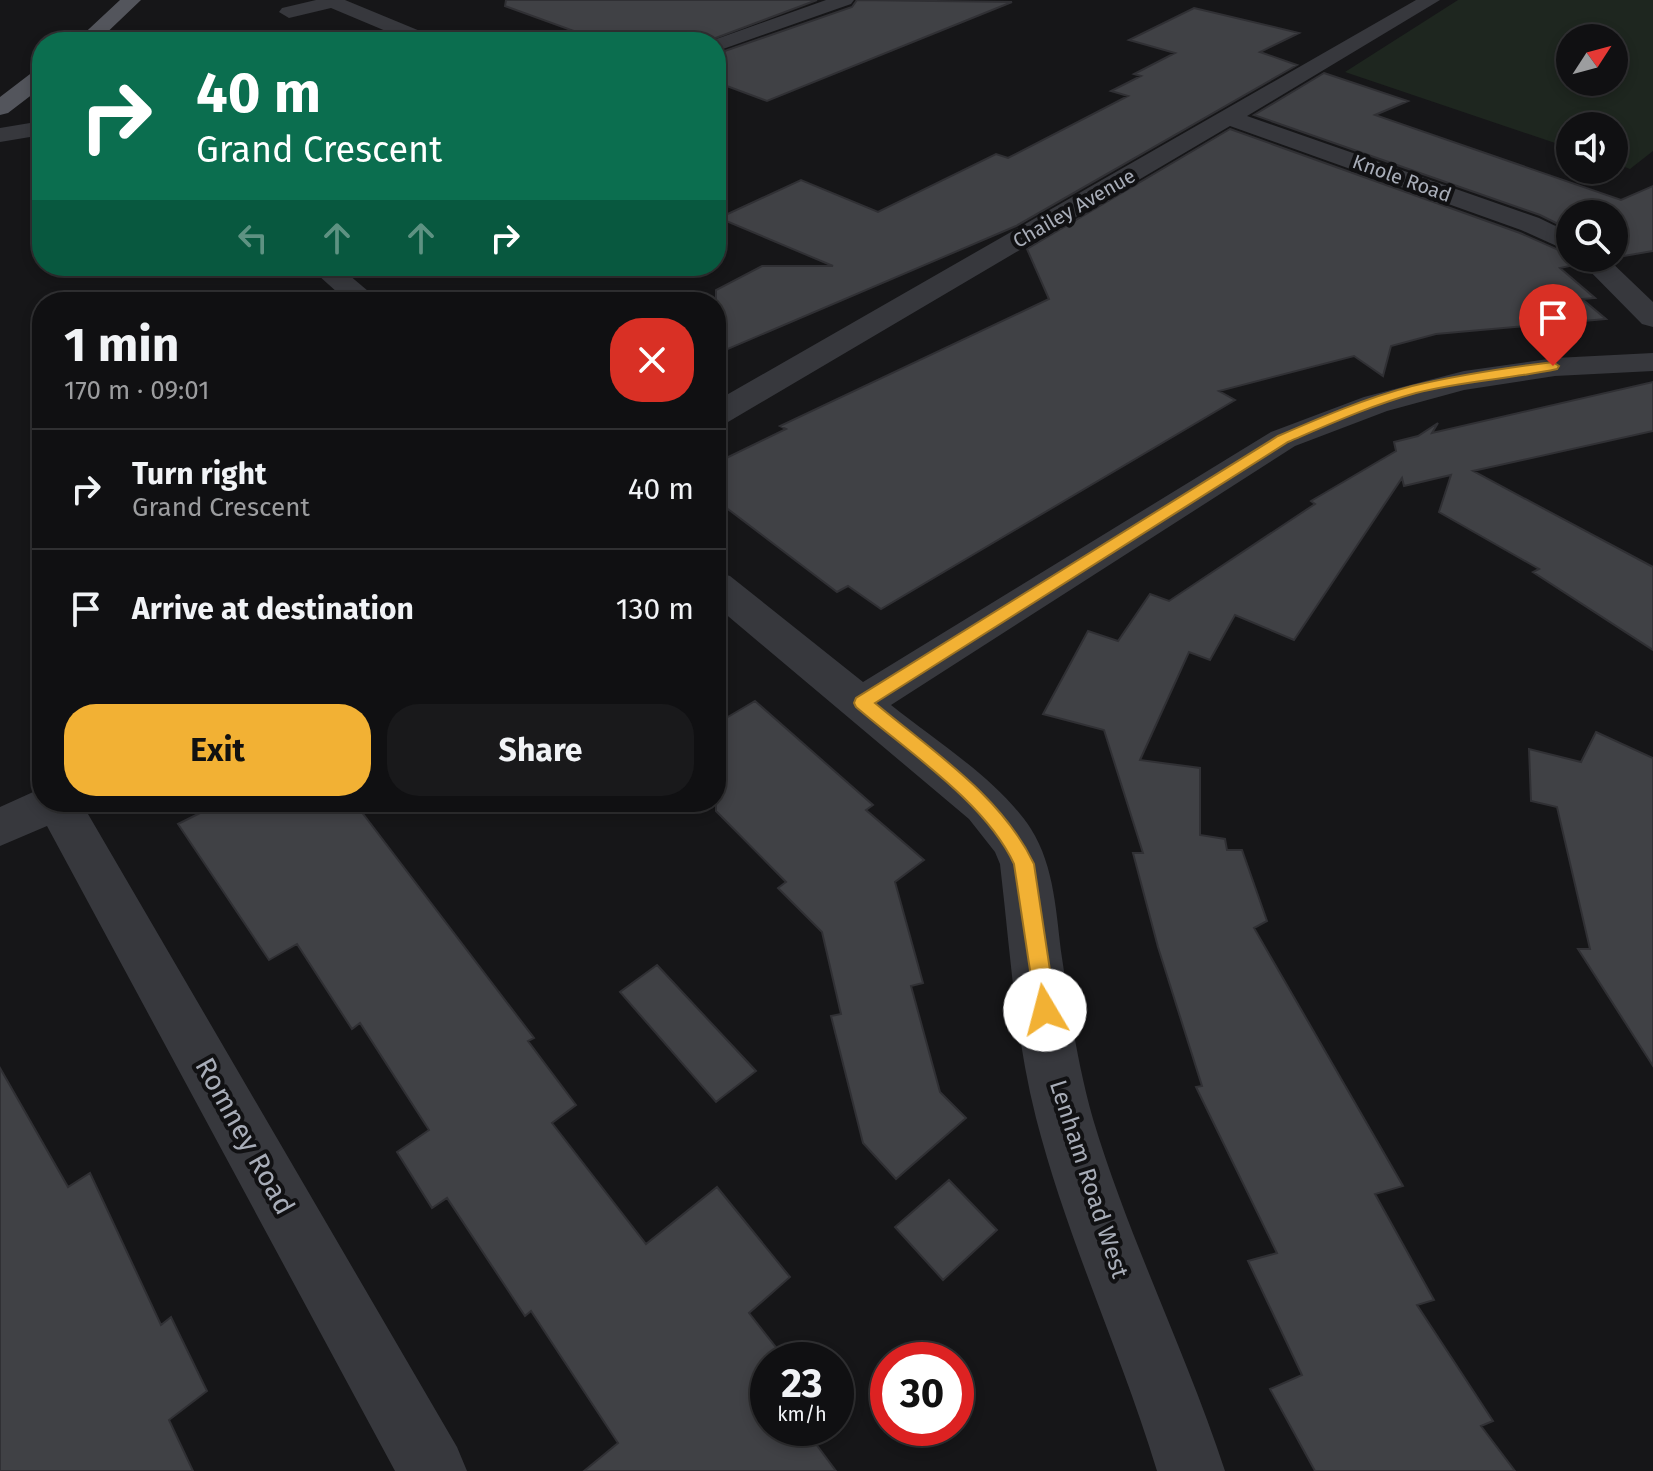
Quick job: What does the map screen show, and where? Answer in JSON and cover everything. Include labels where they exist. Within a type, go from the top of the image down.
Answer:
[{"type":"main road","points":[[96,32],[131,0]]},
{"type":"main road","points":[[0,108],[32,92]]},
{"type":"street","points":[[726,42],[844,0]]},
{"type":"street","points":[[289,12],[330,1],[406,32]]},
{"type":"street","name":"Chailey Avenue","points":[[726,409],[1231,118],[1423,1]]},
{"type":"street","points":[[779,4],[809,13]]},
{"type":"street","name":"Knole Road","points":[[1231,118],[1530,224],[1556,237]]},
{"type":"street","points":[[0,135],[32,130]]},
{"type":"street","points":[[1605,272],[1653,318]]},
{"type":"street","points":[[333,276],[353,292]]},
{"type":"street","points":[[862,703],[1283,439],[1347,411],[1413,390],[1482,375],[1553,366],[1653,362]]},
{"type":"street","name":"Lenham Road West","points":[[726,593],[985,806],[1014,842],[1024,864],[1050,1048],[1064,1117],[1116,1270],[1173,1409],[1191,1471]]},
{"type":"street","points":[[0,828],[34,812]]},
{"type":"street","name":"Romney Road","points":[[61,812],[433,1471]]},
{"type":"shaded area","points":[[1458,0],[1653,0],[1653,151],[1628,168],[1628,112],[1556,112],[1556,143],[1345,72]]},
{"type":"building","points":[[506,0],[817,0],[726,34],[576,32],[505,6]]},
{"type":"building","points":[[857,0],[1012,2],[767,101],[726,86],[726,51],[852,7]]},
{"type":"building","points":[[1194,8],[1299,33],[1260,52],[1297,65],[1016,226],[726,350],[726,292],[716,290],[762,266],[833,266],[726,221],[726,215],[801,180],[878,212],[996,154],[1008,158],[1128,96],[1111,91],[1141,76],[1134,74],[1175,53],[1129,40]]},
{"type":"building","points":[[1324,73],[1408,101],[1375,115],[1556,178],[1556,184],[1575,184],[1621,200],[1556,200],[1556,223],[1254,115]]},
{"type":"building","points":[[1230,129],[1520,233],[1556,249],[1556,272],[1565,272],[1595,298],[1582,299],[1606,319],[1436,334],[1391,346],[1383,376],[1354,356],[1219,391],[1235,400],[881,609],[848,586],[837,592],[726,508],[726,458],[786,429],[780,426],[1049,299],[1027,249]]},
{"type":"building","points":[[1653,186],[1653,251],[1628,255],[1628,200],[1621,200]]},
{"type":"building","points":[[1653,382],[1653,431],[1473,471],[1653,567],[1653,650],[1533,572],[1539,569],[1439,512],[1451,475],[1404,486],[1402,478],[1294,640],[1235,615],[1210,660],[1189,652],[1140,760],[1200,768],[1200,835],[1225,839],[1227,850],[1242,850],[1267,921],[1254,928],[1403,1186],[1375,1194],[1434,1300],[1417,1305],[1493,1421],[1481,1426],[1515,1471],[1315,1471],[1270,1389],[1302,1375],[1248,1261],[1277,1253],[1196,1087],[1202,1086],[1158,947],[1133,853],[1143,853],[1104,730],[1043,714],[1088,631],[1118,641],[1150,594],[1169,601],[1315,504],[1311,501],[1396,451],[1394,442],[1418,436],[1438,423],[1432,433]]},
{"type":"building","points":[[755,701],[873,805],[866,810],[924,860],[895,882],[923,983],[911,986],[940,1092],[966,1118],[896,1179],[863,1143],[831,1016],[841,1014],[822,932],[778,888],[786,882],[717,812],[726,812],[726,718]]},
{"type":"building","points":[[1596,732],[1653,758],[1653,1066],[1578,949],[1590,949],[1557,807],[1531,801],[1529,749],[1581,762]]},
{"type":"building","points":[[202,812],[362,812],[534,1038],[528,1041],[576,1105],[552,1123],[646,1244],[717,1187],[790,1277],[749,1313],[772,1342],[750,1342],[750,1446],[817,1446],[836,1471],[584,1471],[618,1443],[531,1311],[525,1316],[447,1198],[432,1208],[397,1152],[429,1130],[360,1023],[352,1029],[297,944],[269,960],[178,824]]},
{"type":"building","points":[[657,965],[756,1071],[716,1102],[620,992]]},
{"type":"building","points":[[0,1068],[68,1187],[90,1173],[161,1325],[171,1317],[207,1391],[169,1420],[193,1471],[0,1471]]},
{"type":"building","points":[[949,1180],[997,1230],[943,1280],[895,1227]]},
{"type":"route","points":[[1045,1010],[1024,864],[1014,842],[985,806],[862,703],[1283,439],[1347,411],[1413,390],[1482,375],[1553,366]]}]
